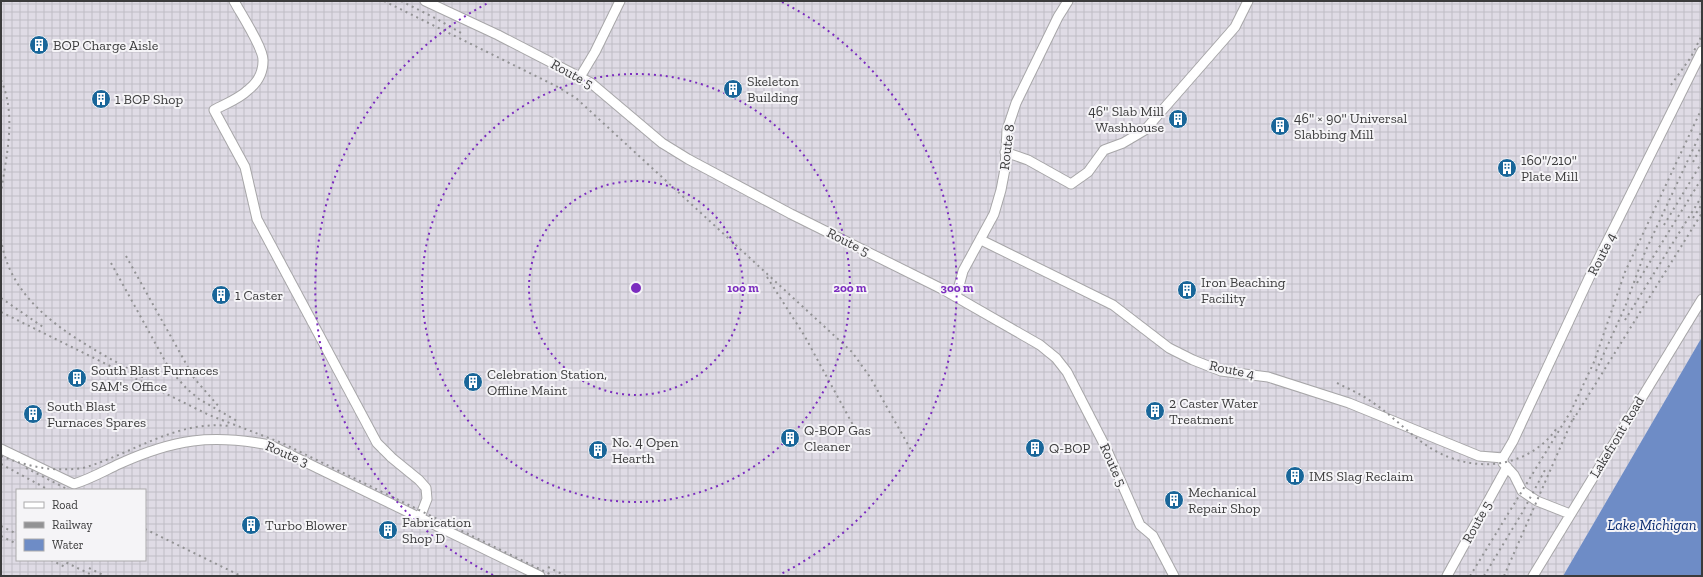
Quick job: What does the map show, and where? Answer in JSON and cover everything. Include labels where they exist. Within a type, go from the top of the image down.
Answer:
[{"type":"street","points":[[234,1],[250,28],[264,60],[258,80],[247,91],[214,110],[245,167],[257,220],[377,443],[426,488],[427,499],[420,517]]},
{"type":"street","name":"Route 5","points":[[425,1],[591,83],[662,143],[688,159],[791,214],[956,297],[1040,345],[1056,358],[1067,372],[1106,448],[1140,524],[1153,536],[1174,576]]},
{"type":"street","points":[[580,77],[592,59],[620,1]]},
{"type":"street","name":"Route 8","points":[[956,297],[962,271],[981,240],[994,214],[1006,169],[1005,152],[1007,130],[1016,103],[1058,17],[1068,1]]},
{"type":"street","points":[[1005,152],[1028,160],[1071,184],[1088,172],[1104,150],[1123,143],[1145,130],[1235,27],[1248,1]]},
{"type":"street","name":"Route 4","points":[[981,240],[1113,305],[1169,348],[1193,360],[1221,371],[1268,377],[1349,404],[1480,456],[1503,458],[1513,441],[1590,278],[1702,51]]},
{"type":"street","name":"Lakefront Road","points":[[1533,576],[1702,299]]},
{"type":"street","name":"Route 3","points":[[1,449],[74,484],[92,478],[119,464],[170,444],[195,439],[244,440],[270,445],[540,576]]},
{"type":"street","points":[[1503,458],[1504,463],[1514,475],[1522,491],[1537,501],[1570,514]]},
{"type":"street","name":"Route 5","points":[[1447,576],[1507,467]]},
{"type":"shaded area","points":[[1,1],[1702,1],[1702,337],[1563,576],[1,576]]},
{"type":"water","name":"Lake Michigan","points":[[1702,337],[1702,576],[1563,576]]},
{"type":"railway","points":[[384,1],[556,86],[576,98],[852,352],[870,377],[911,450]]},
{"type":"railway","points":[[401,1],[461,33]]},
{"type":"railway","points":[[1671,85],[1691,57],[1702,35]]},
{"type":"railway","points":[[1,80],[6,94],[9,122],[9,136],[1,193]]},
{"type":"railway","points":[[1470,576],[1571,411],[1594,362],[1625,272],[1702,108]]},
{"type":"railway","points":[[1596,371],[1625,307],[1645,252],[1702,130]]},
{"type":"railway","points":[[1693,162],[1702,145]]},
{"type":"railway","points":[[1664,225],[1702,162]]},
{"type":"railway","points":[[1637,283],[1702,178]]},
{"type":"railway","points":[[1625,320],[1702,196]]},
{"type":"railway","points":[[1693,218],[1702,204]]},
{"type":"railway","points":[[1573,420],[1702,213]]},
{"type":"railway","points":[[1,239],[8,265],[20,287],[36,307],[55,324],[77,339],[144,378]]},
{"type":"railway","points":[[126,256],[194,378],[220,408]]},
{"type":"railway","points":[[111,263],[170,370],[187,389],[199,399],[239,422]]},
{"type":"railway","points":[[767,277],[804,335],[859,436]]},
{"type":"railway","points":[[1,298],[43,327]]},
{"type":"railway","points":[[1,312],[209,415],[282,443],[554,576]]},
{"type":"railway","points":[[1337,383],[1372,402],[1432,449],[1448,457],[1465,462],[1482,464],[1499,463],[1516,459],[1531,452],[1545,442],[1557,428]]},
{"type":"railway","points":[[1504,576],[1574,416]]},
{"type":"railway","points":[[1,456],[41,468],[83,468],[172,433],[191,428],[229,426]]},
{"type":"railway","points":[[1,464],[47,489]]},
{"type":"railway","points":[[26,468],[67,489]]},
{"type":"railway","points":[[1484,576],[1522,513],[1545,470]]},
{"type":"railway","points":[[1,526],[16,534]]},
{"type":"railway","points":[[146,529],[241,576]]},
{"type":"railway","points":[[1,536],[16,544]]},
{"type":"railway","points":[[53,561],[65,567]]},
{"type":"railway","points":[[63,561],[94,576]]},
{"type":"railway","points":[[548,567],[566,576]]},
{"type":"railway","points":[[89,568],[105,576]]},
{"type":"place","name":"BOP Charge Aisle","points":[[39,45]]},
{"type":"place","name":"Skeleton Building","points":[[733,89]]},
{"type":"place","name":"1 BOP Shop","points":[[101,99]]},
{"type":"place","name":"46\" Slab Mill Washhouse","points":[[1178,119]]},
{"type":"place","name":"46\" × 90\" Universal Slabbing Mill","points":[[1280,126]]},
{"type":"place","name":"160\"/210\" Plate Mill","points":[[1507,168]]},
{"type":"place","name":"Iron Beaching Facility","points":[[1187,290]]},
{"type":"place","name":"1 Caster","points":[[221,295]]},
{"type":"place","name":"South Blast Furnaces SAM's Office","points":[[77,378]]},
{"type":"place","name":"Celebration Station, Offline Maint","points":[[473,382]]},
{"type":"place","name":"2 Caster Water Treatment","points":[[1155,411]]},
{"type":"place","name":"South Blast Furnaces Spares","points":[[33,414]]},
{"type":"place","name":"Q-BOP Gas Cleaner","points":[[790,438]]},
{"type":"place","name":"Q-BOP","points":[[1035,448]]},
{"type":"place","name":"No. 4 Open Hearth","points":[[598,450]]},
{"type":"place","name":"IMS Slag Reclaim","points":[[1295,476]]},
{"type":"place","name":"Mechanical Repair Shop","points":[[1174,500]]},
{"type":"place","name":"Turbo Blower","points":[[251,525]]},
{"type":"place","name":"Fabrication Shop D","points":[[388,530]]}]
